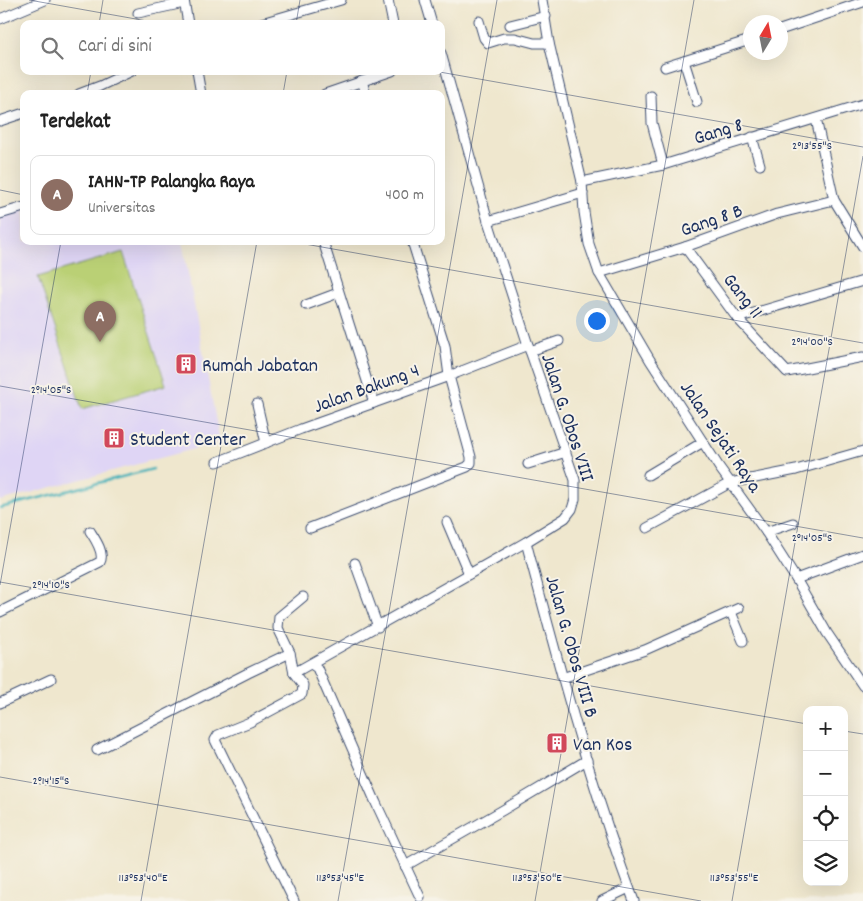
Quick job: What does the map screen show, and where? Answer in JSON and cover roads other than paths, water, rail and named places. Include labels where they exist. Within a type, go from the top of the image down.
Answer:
[{"type":"street","points":[[0,19],[46,0]]},
{"type":"street","points":[[272,20],[341,0]]},
{"type":"street","points":[[388,0],[392,20]]},
{"type":"street","points":[[425,0],[431,20]]},
{"type":"street","name":"Jalan Sejati Raya","points":[[542,0],[549,43],[582,182],[589,244],[599,273],[650,360],[730,483],[766,532],[863,686]]},
{"type":"street","points":[[138,13],[184,1],[187,20]]},
{"type":"street","points":[[788,27],[863,2]]},
{"type":"street","points":[[510,24],[546,16]]},
{"type":"street","points":[[479,21],[484,38],[488,43],[504,38],[515,38],[534,44],[549,43]]},
{"type":"street","points":[[665,67],[743,42]]},
{"type":"street","points":[[684,61],[697,102]]},
{"type":"street","name":"Jalan G. Obos VIII","points":[[294,673],[565,518],[572,509],[575,498],[576,485],[566,452],[529,348],[488,221],[445,73]]},
{"type":"street","points":[[90,90],[123,75]]},
{"type":"street","points":[[197,75],[199,90]]},
{"type":"street","points":[[336,90],[380,75]]},
{"type":"street","points":[[362,81],[365,90]]},
{"type":"street","points":[[650,96],[652,123],[663,165]]},
{"type":"street","name":"Gang 8","points":[[582,182],[663,165],[863,104]]},
{"type":"street","points":[[0,121],[20,114]]},
{"type":"street","points":[[816,118],[834,200],[863,247]]},
{"type":"street","points":[[752,137],[760,165]]},
{"type":"street","points":[[488,221],[583,193]]},
{"type":"street","name":"Gang 8 B","points":[[599,273],[685,247],[778,214],[834,200]]},
{"type":"street","points":[[0,214],[20,208]]},
{"type":"street","points":[[324,245],[337,291],[374,403]]},
{"type":"street","points":[[310,528],[469,465],[471,457],[449,376],[445,346],[413,245]]},
{"type":"street","name":"Gang 11","points":[[685,247],[737,318],[787,372],[863,357]]},
{"type":"street","points":[[737,318],[863,281]]},
{"type":"street","points":[[306,305],[337,291]]},
{"type":"street","name":"Jalan Bakung 4","points":[[217,462],[301,429],[449,376],[529,348],[559,342]]},
{"type":"street","points":[[257,404],[266,443]]},
{"type":"street","points":[[648,476],[703,442]]},
{"type":"street","points":[[647,528],[730,483],[796,470],[863,451]]},
{"type":"street","points":[[528,464],[566,452]]},
{"type":"street","points":[[446,522],[469,574]]},
{"type":"street","points":[[766,532],[792,523]]},
{"type":"street","points":[[0,612],[100,562],[102,558],[101,552],[90,530]]},
{"type":"street","name":"Jalan G. Obos VIII B","points":[[526,542],[562,678],[634,901]]},
{"type":"street","points":[[796,579],[863,554]]},
{"type":"street","points":[[355,563],[378,626]]},
{"type":"street","points":[[294,901],[215,740],[218,735],[250,722],[300,696],[304,691],[304,685],[294,673],[290,653],[278,628],[279,617],[303,597]]},
{"type":"street","points":[[562,678],[644,650],[735,610],[743,641]]},
{"type":"street","points":[[96,750],[290,653]]},
{"type":"street","points":[[311,664],[317,668],[376,803],[420,897]]},
{"type":"street","points":[[0,703],[51,679]]},
{"type":"street","points":[[405,866],[587,760]]},
{"type":"street","points":[[602,901],[629,888]]},
{"type":"waterway","points":[[0,508],[153,469]]},
{"type":"place","name":"IAHN-TP Palangka Raya","points":[[100,342]]},
{"type":"place","name":"Rumah Jabatan","points":[[186,364]]},
{"type":"place","name":"Student Center","points":[[114,438]]},
{"type":"place","name":"Van Kos","points":[[557,743]]}]
